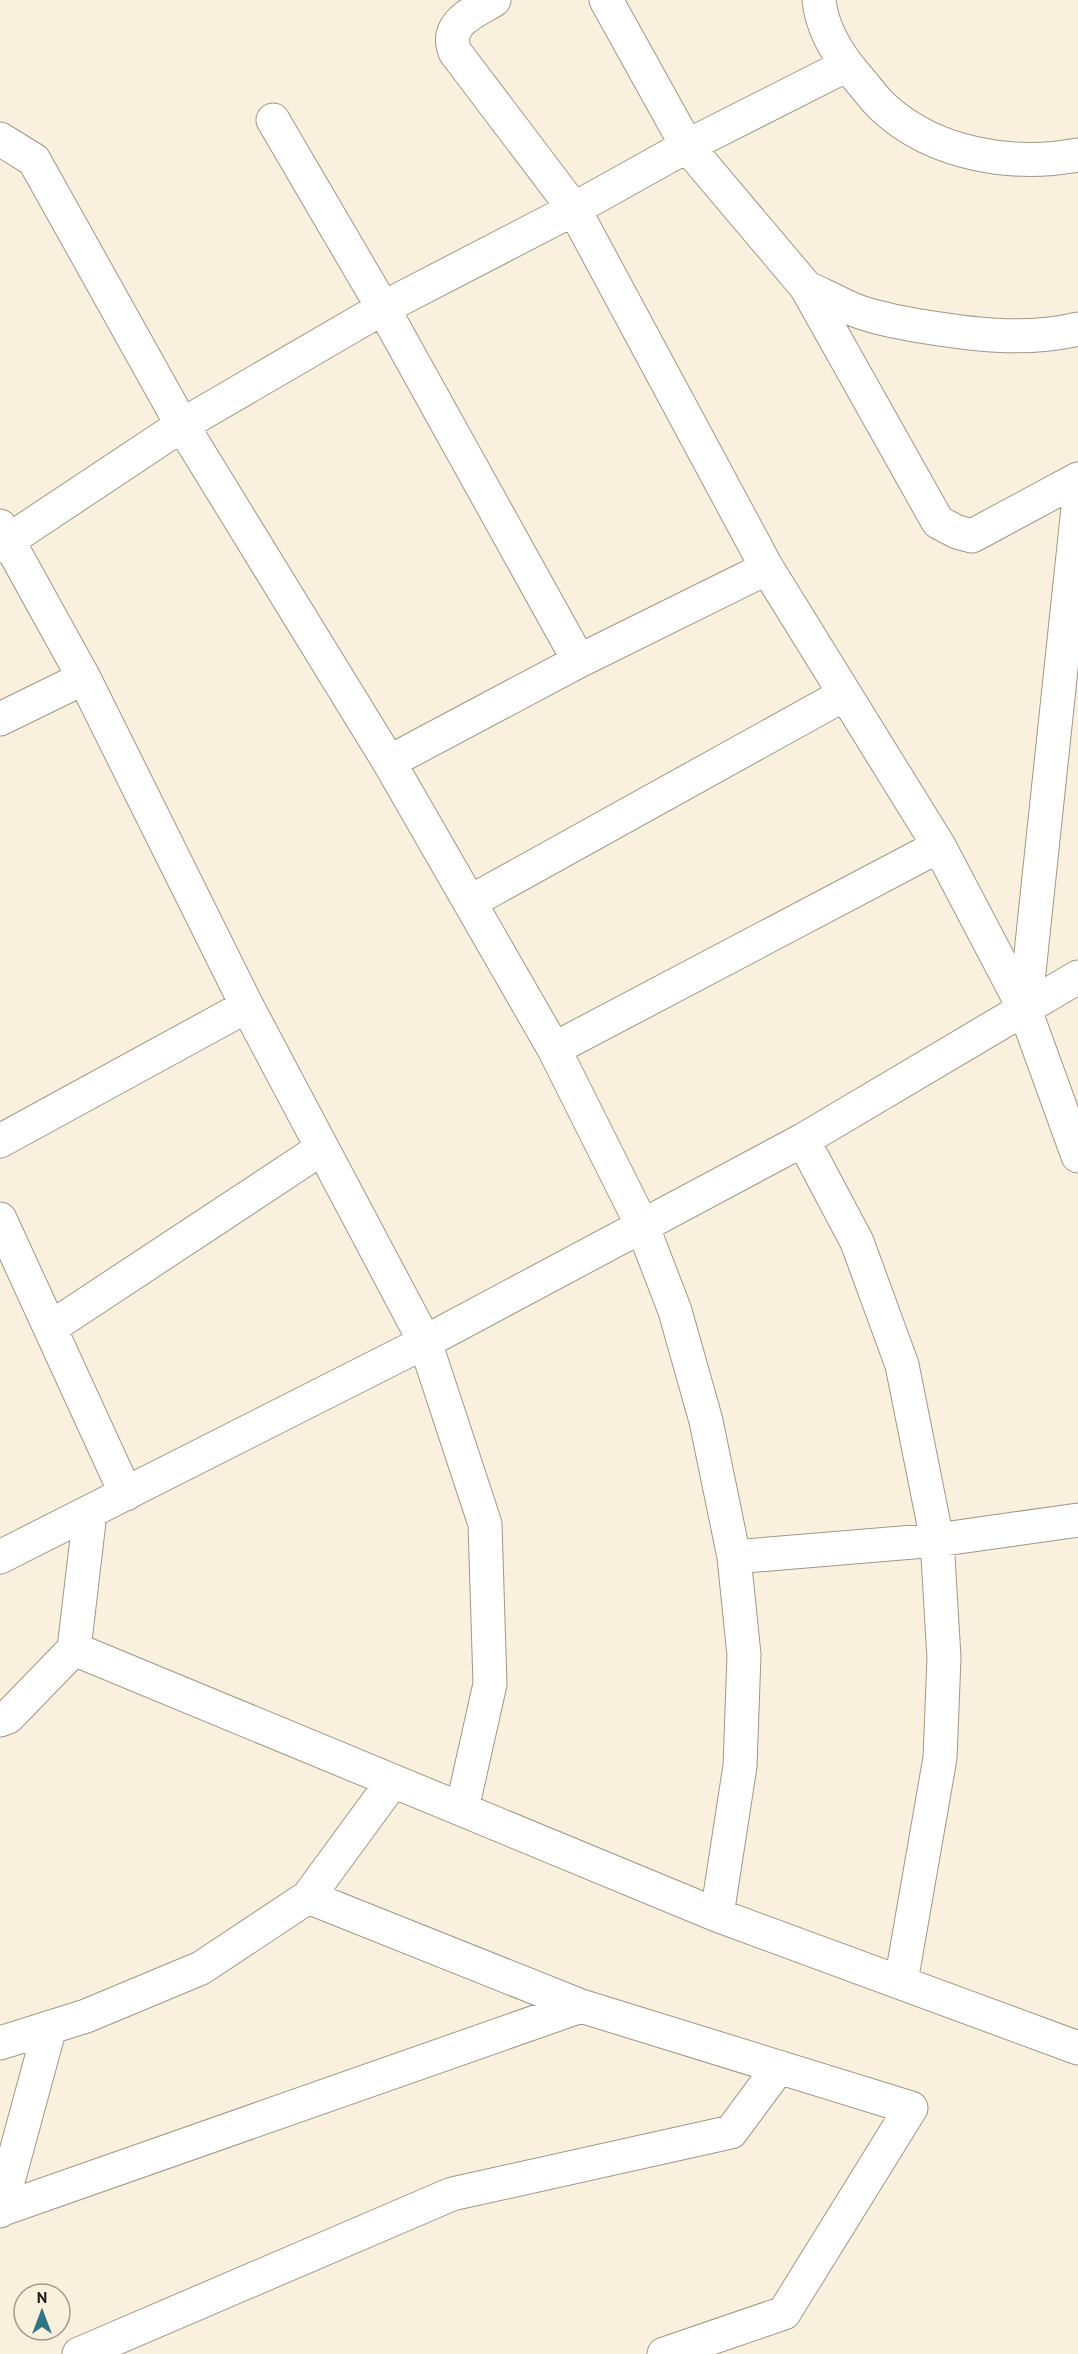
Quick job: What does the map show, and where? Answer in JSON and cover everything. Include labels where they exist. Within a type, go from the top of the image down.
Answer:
[{"type":"street","points":[[494,0],[464,18],[454,29],[451,41],[455,52],[574,209],[767,568],[939,846],[1025,1010],[1078,1156]]},
{"type":"street","points":[[606,0],[687,146],[806,287],[938,522],[957,532],[972,536],[1078,479]]},
{"type":"street","points":[[819,0],[820,10],[835,51],[884,109],[920,132],[968,153],[1004,159],[1053,160],[1078,155]]},
{"type":"street","points":[[462,1809],[490,1684],[485,1524],[425,1342],[247,1006],[84,678],[3,538],[182,425],[383,308],[574,209],[687,146],[847,65]]},
{"type":"street","points":[[273,120],[383,308],[579,661]]},
{"type":"street","points":[[0,139],[34,160],[182,425],[389,762],[470,902],[554,1049],[642,1224],[675,1311],[706,1421],[734,1557],[744,1655],[740,1766],[717,1915]]},
{"type":"street","points":[[806,287],[853,310],[890,320],[951,331],[1005,336],[1056,334],[1078,329]]},
{"type":"street","points":[[1025,1010],[1078,508]]},
{"type":"street","points":[[389,762],[579,661],[767,568]]},
{"type":"street","points":[[0,719],[84,678]]},
{"type":"street","points":[[470,902],[845,694]]},
{"type":"street","points":[[554,1049],[939,846]]},
{"type":"street","points":[[0,1557],[425,1342],[803,1140],[1078,977]]},
{"type":"street","points":[[0,1141],[247,1006]]},
{"type":"street","points":[[803,1140],[857,1242],[902,1365],[937,1540],[944,1658],[940,1758],[901,1982]]},
{"type":"street","points":[[50,1328],[321,1149]]},
{"type":"street","points":[[0,1219],[126,1494]]},
{"type":"street","points":[[0,1720],[8,1717],[74,1649],[90,1513]]},
{"type":"street","points":[[734,1557],[937,1540],[1078,1520]]},
{"type":"street","points":[[74,1649],[717,1915],[1078,2048]]},
{"type":"street","points":[[0,2043],[86,2016],[201,1968],[308,1897],[393,1781]]},
{"type":"street","points":[[308,1897],[581,2006],[911,2108],[784,2313],[664,2354]]},
{"type":"street","points":[[0,2211],[581,2006]]},
{"type":"street","points":[[0,2211],[50,2027]]},
{"type":"street","points":[[79,2354],[452,2194],[731,2132],[779,2067]]}]
